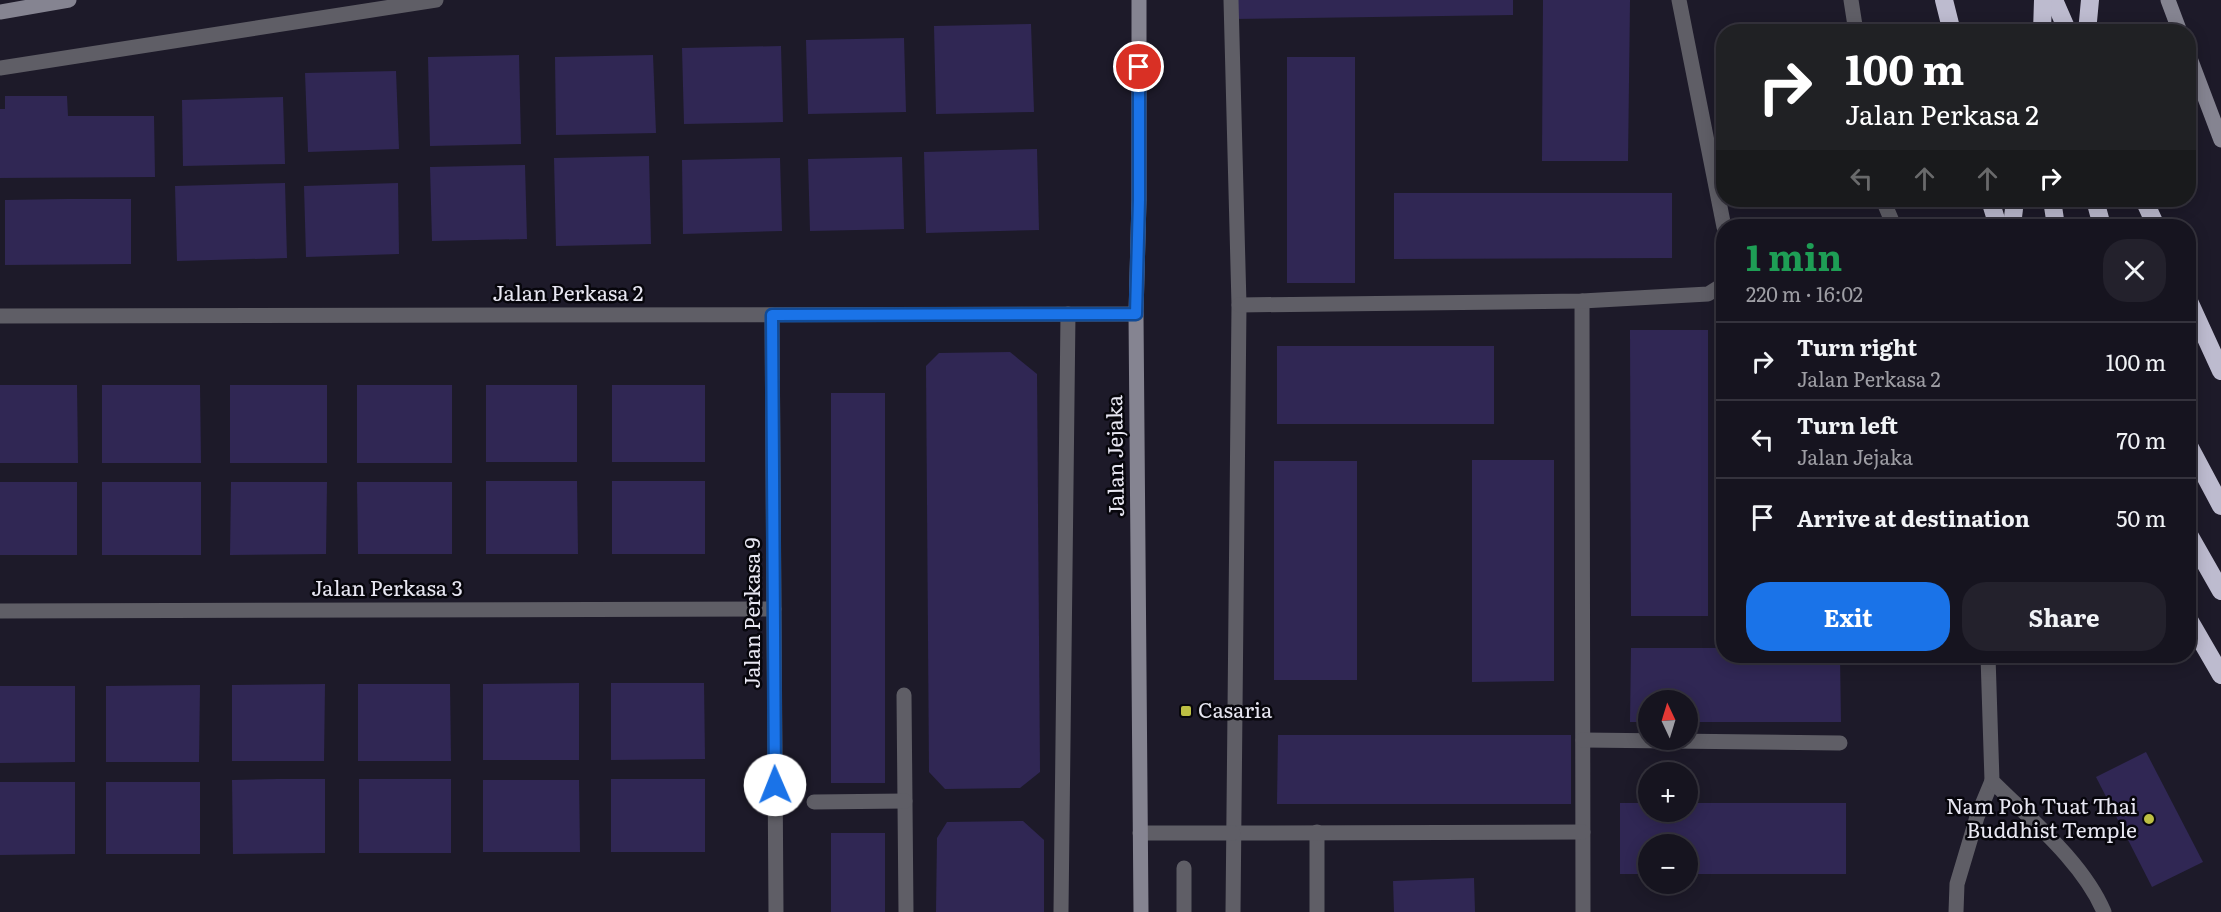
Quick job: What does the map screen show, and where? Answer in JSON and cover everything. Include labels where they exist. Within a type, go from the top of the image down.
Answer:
[{"type":"highway","points":[[1944,0],[1950,24]]},
{"type":"highway","points":[[2042,24],[2043,0]]},
{"type":"highway","points":[[2054,0],[2064,24]]},
{"type":"highway","points":[[2088,24],[2090,0]]},
{"type":"highway","points":[[2196,316],[2221,371]]},
{"type":"highway","points":[[2196,459],[2221,506]]},
{"type":"highway","points":[[2196,547],[2221,591]]},
{"type":"highway","points":[[2196,632],[2221,675]]},
{"type":"street","points":[[0,12],[69,0]]},
{"type":"street","points":[[0,68],[436,0]]},
{"type":"street","name":"Jalan Jejaka","points":[[1139,0],[1139,200],[1136,314],[1141,912]]},
{"type":"street","points":[[1232,0],[1239,305],[1233,912]]},
{"type":"street","points":[[1679,0],[1716,187]]},
{"type":"street","points":[[1851,0],[1855,24]]},
{"type":"street","points":[[2168,0],[2177,24]]},
{"type":"street","points":[[2196,74],[2221,140]]},
{"type":"street","points":[[1239,305],[1582,301],[1707,294],[1716,289]]},
{"type":"street","points":[[1582,301],[1583,912]]},
{"type":"street","points":[[1061,912],[1068,314]]},
{"type":"street","name":"Jalan Perkasa 2","points":[[0,316],[1136,314]]},
{"type":"street","name":"Jalan Perkasa 9","points":[[772,315],[777,912]]},
{"type":"street","name":"Jalan Perkasa 3","points":[[0,611],[774,609]]},
{"type":"street","points":[[1956,912],[1957,884],[1977,817],[1992,781],[1988,663]]},
{"type":"street","points":[[904,695],[906,912]]},
{"type":"street","points":[[1583,740],[1840,743]]},
{"type":"street","points":[[1992,781],[2068,857],[2099,900],[2104,912]]},
{"type":"street","points":[[814,802],[905,801]]},
{"type":"street","points":[[1317,832],[1317,912]]},
{"type":"street","points":[[1140,833],[1583,832]]},
{"type":"street","points":[[1184,868],[1184,912]]},
{"type":"building","points":[[1232,0],[1513,0],[1513,15],[1232,19]]},
{"type":"building","points":[[1543,0],[1630,0],[1628,161],[1542,161]]},
{"type":"building","points":[[1031,24],[1034,112],[936,114],[934,26]]},
{"type":"building","points":[[904,38],[906,112],[808,114],[806,40]]},
{"type":"building","points":[[781,46],[783,122],[684,124],[682,48]]},
{"type":"building","points":[[519,55],[521,144],[430,146],[428,57]]},
{"type":"building","points":[[653,55],[656,133],[556,135],[555,57]]},
{"type":"building","points":[[1287,57],[1355,57],[1355,283],[1287,283]]},
{"type":"building","points":[[396,71],[399,149],[308,152],[305,73]]},
{"type":"building","points":[[5,96],[67,96],[68,116],[154,116],[155,177],[0,178],[0,109],[5,109]]},
{"type":"building","points":[[283,97],[285,164],[183,166],[182,100]]},
{"type":"building","points":[[1037,149],[1039,230],[926,233],[924,152]]},
{"type":"building","points":[[649,156],[651,244],[556,246],[554,158]]},
{"type":"building","points":[[902,157],[904,229],[810,231],[808,159]]},
{"type":"building","points":[[780,158],[782,231],[683,234],[682,160]]},
{"type":"building","points":[[525,165],[527,239],[432,241],[430,167]]},
{"type":"building","points":[[285,183],[287,258],[177,261],[175,186]]},
{"type":"building","points":[[398,183],[399,254],[306,257],[304,186]]},
{"type":"building","points":[[1394,193],[1672,193],[1672,258],[1394,259]]},
{"type":"building","points":[[131,199],[131,264],[5,265],[5,200]]},
{"type":"building","points":[[1630,330],[1708,330],[1708,616],[1631,616]]},
{"type":"building","points":[[1277,346],[1494,346],[1494,424],[1277,424]]},
{"type":"building","points":[[1010,352],[1037,374],[1040,772],[1020,788],[945,789],[929,772],[926,366],[939,353]]},
{"type":"building","points":[[0,385],[77,385],[78,463],[0,463]]},
{"type":"building","points":[[102,385],[200,385],[201,463],[102,463]]},
{"type":"building","points":[[230,385],[327,385],[327,463],[230,463]]},
{"type":"building","points":[[357,385],[452,385],[452,463],[357,463]]},
{"type":"building","points":[[486,385],[577,385],[577,462],[486,462]]},
{"type":"building","points":[[612,385],[705,385],[705,462],[612,462]]},
{"type":"building","points":[[831,393],[885,393],[885,783],[831,783]]},
{"type":"building","points":[[1472,460],[1554,460],[1554,681],[1472,682]]},
{"type":"building","points":[[1274,461],[1357,461],[1357,680],[1274,680]]},
{"type":"building","points":[[486,481],[577,481],[578,554],[486,554]]},
{"type":"building","points":[[612,481],[705,481],[705,554],[612,554]]},
{"type":"building","points":[[0,482],[77,482],[77,555],[0,555]]},
{"type":"building","points":[[102,482],[201,482],[201,555],[102,555]]},
{"type":"building","points":[[231,482],[327,482],[326,554],[230,555]]},
{"type":"building","points":[[357,482],[452,482],[452,554],[358,554]]},
{"type":"building","points":[[1631,648],[1716,648],[1716,663],[1840,663],[1841,722],[1698,722],[1698,690],[1638,690],[1638,722],[1630,722]]},
{"type":"building","points":[[579,683],[579,760],[483,760],[483,684]]},
{"type":"building","points":[[611,683],[704,683],[705,759],[611,760]]},
{"type":"building","points":[[325,684],[324,761],[232,761],[232,685]]},
{"type":"building","points":[[358,684],[450,684],[451,761],[358,761]]},
{"type":"building","points":[[200,685],[199,762],[106,762],[106,686]]},
{"type":"building","points":[[0,686],[75,686],[75,762],[0,763]]},
{"type":"building","points":[[1278,735],[1571,735],[1571,804],[1277,804]]},
{"type":"building","name":"Nam Poh Tuat Thai Buddhist Temple","points":[[2146,752],[2203,862],[2152,887],[2096,777]]},
{"type":"building","points":[[325,779],[325,853],[233,854],[232,780]]},
{"type":"building","points":[[359,779],[451,779],[451,853],[359,853]]},
{"type":"building","points":[[611,779],[705,779],[705,852],[611,852]]},
{"type":"building","points":[[483,780],[579,780],[580,852],[483,852]]},
{"type":"building","points":[[0,782],[75,782],[75,854],[0,855]]},
{"type":"building","points":[[106,782],[200,782],[200,854],[106,854]]},
{"type":"building","points":[[1620,803],[1638,803],[1638,822],[1698,822],[1698,803],[1846,803],[1846,874],[1698,874],[1698,834],[1638,834],[1638,874],[1620,874]]},
{"type":"building","points":[[1023,821],[1044,840],[1044,912],[936,912],[937,838],[947,822]]},
{"type":"building","points":[[831,833],[885,833],[885,912],[831,912]]},
{"type":"building","points":[[1474,878],[1475,912],[1394,912],[1393,881]]},
{"type":"place","name":"Casaria","points":[[1186,711]]},
{"type":"place","name":"Nam Poh Tuat Thai Buddhist Temple","points":[[2149,819]]},
{"type":"route","points":[[775,785],[772,315],[1136,314],[1139,67]]}]
